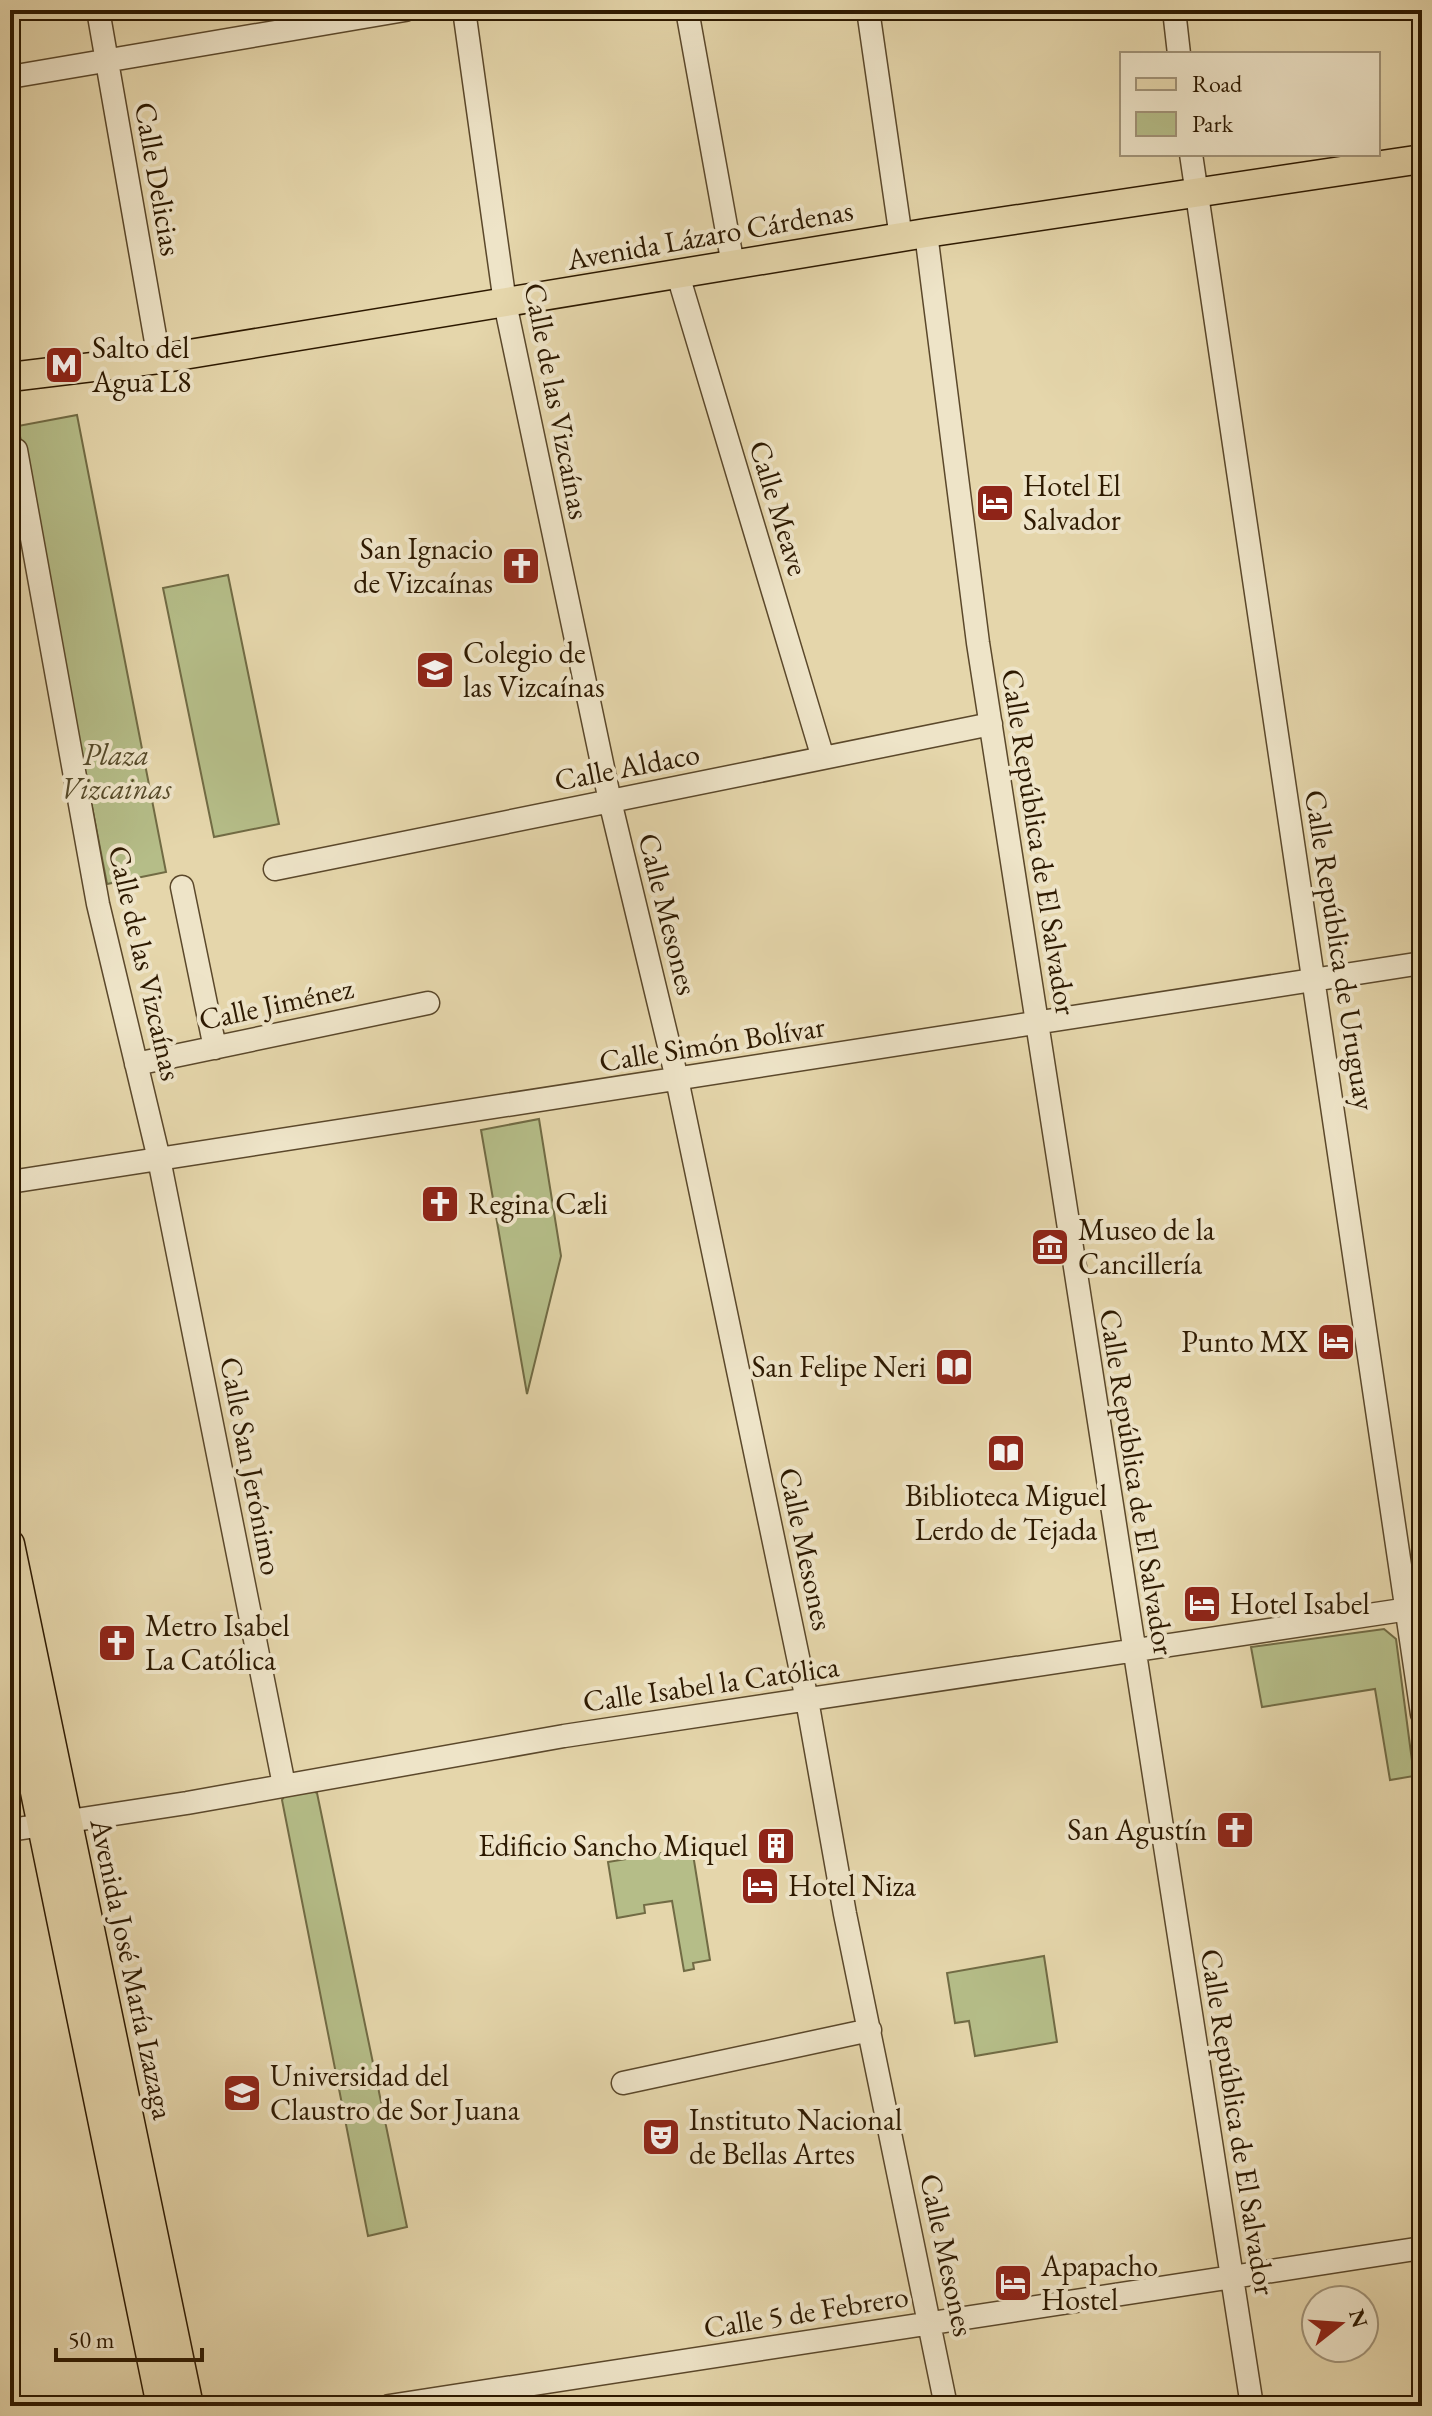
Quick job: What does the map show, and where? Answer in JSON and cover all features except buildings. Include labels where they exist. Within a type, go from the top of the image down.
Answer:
[{"type":"main road","name":"Avenida Lázaro Cárdenas","points":[[10,377],[159,359],[914,236],[1422,159]]},
{"type":"main road","name":"Avenida José María Izazaga","points":[[10,1544],[54,1823],[161,2406]]},
{"type":"main road","name":"Avenida José María Izazaga","points":[[10,1670],[54,1823],[189,2406]]},
{"type":"street","name":"Calle Delicias","points":[[98,10],[159,359]]},
{"type":"street","points":[[10,77],[405,10]]},
{"type":"street","name":"Calle de las Vizcaínas","points":[[464,10],[505,303],[610,801]]},
{"type":"street","points":[[687,10],[733,265]]},
{"type":"street","name":"Calle República de El Salvador","points":[[868,10],[914,236],[1252,2406]]},
{"type":"street","points":[[1174,10],[1179,52]]},
{"type":"street","name":"Calle República de Uruguay","points":[[1191,156],[1315,980],[1414,1608],[1422,1714]]},
{"type":"street","name":"Calle Meave","points":[[678,275],[823,758]]},
{"type":"street","name":"Calle de las Vizcaínas","points":[[16,450],[98,904],[159,1159]]},
{"type":"street","name":"Calle Aldaco","points":[[275,869],[991,724]]},
{"type":"street","name":"Calle Mesones","points":[[610,801],[677,1079],[807,1700],[946,2406]]},
{"type":"street","points":[[182,887],[215,1048]]},
{"type":"street","name":"Calle Simón Bolívar","points":[[10,1182],[1422,963]]},
{"type":"street","name":"Calle Jiménez","points":[[136,1064],[428,1003]]},
{"type":"street","name":"Calle San Jerónimo","points":[[159,1159],[284,1785]]},
{"type":"street","name":"Calle Isabel la Católica","points":[[10,1830],[564,1736],[1414,1608]]},
{"type":"street","points":[[623,2083],[870,2030]]},
{"type":"street","name":"Calle 5 de Febrero","points":[[402,2405],[1422,2248]]},
{"type":"green space","name":"Plaza Vizcainas","points":[[77,415],[166,872],[107,884],[18,426]]},
{"type":"green space","points":[[228,575],[279,824],[214,837],[163,588]]},
{"type":"green space","points":[[539,1119],[561,1256],[527,1394],[481,1130]]},
{"type":"green space","points":[[1384,1629],[1396,1639],[1414,1776],[1390,1780],[1375,1689],[1262,1707],[1251,1647]]},
{"type":"green space","points":[[317,1793],[407,2227],[368,2236],[282,1800],[285,1795]]},
{"type":"green space","points":[[692,1848],[710,1960],[693,1963],[694,1969],[684,1971],[672,1901],[644,1905],[645,1913],[617,1918],[608,1862]]},
{"type":"green space","points":[[1044,1956],[1057,2042],[975,2056],[969,2021],[955,2023],[947,1973]]},
{"type":"place","name":"Salto del Agua L8","points":[[64,365]]},
{"type":"place","name":"Hotel El Salvador","points":[[995,503]]},
{"type":"place","name":"San Ignacio de Vizcaínas","points":[[521,566]]},
{"type":"place","name":"Colegio de las Vizcaínas","points":[[435,670]]},
{"type":"place","name":"Regina Cæli","points":[[440,1204]]},
{"type":"place","name":"Museo de la Cancillería","points":[[1050,1247]]},
{"type":"place","name":"Punto MX","points":[[1336,1342]]},
{"type":"place","name":"San Felipe Neri","points":[[954,1367]]},
{"type":"place","name":"Biblioteca Miguel Lerdo de Tejada","points":[[1006,1453]]},
{"type":"place","name":"Hotel Isabel","points":[[1202,1604]]},
{"type":"place","name":"Metro Isabel La Católica","points":[[117,1643]]},
{"type":"place","name":"San Agustín","points":[[1235,1830]]},
{"type":"place","name":"Edificio Sancho Miquel","points":[[776,1846]]},
{"type":"place","name":"Hotel Niza","points":[[760,1886]]},
{"type":"place","name":"Universidad del Claustro de Sor Juana","points":[[242,2093]]},
{"type":"place","name":"Instituto Nacional de Bellas Artes","points":[[661,2137]]},
{"type":"place","name":"Apapacho Hostel","points":[[1013,2283]]}]
